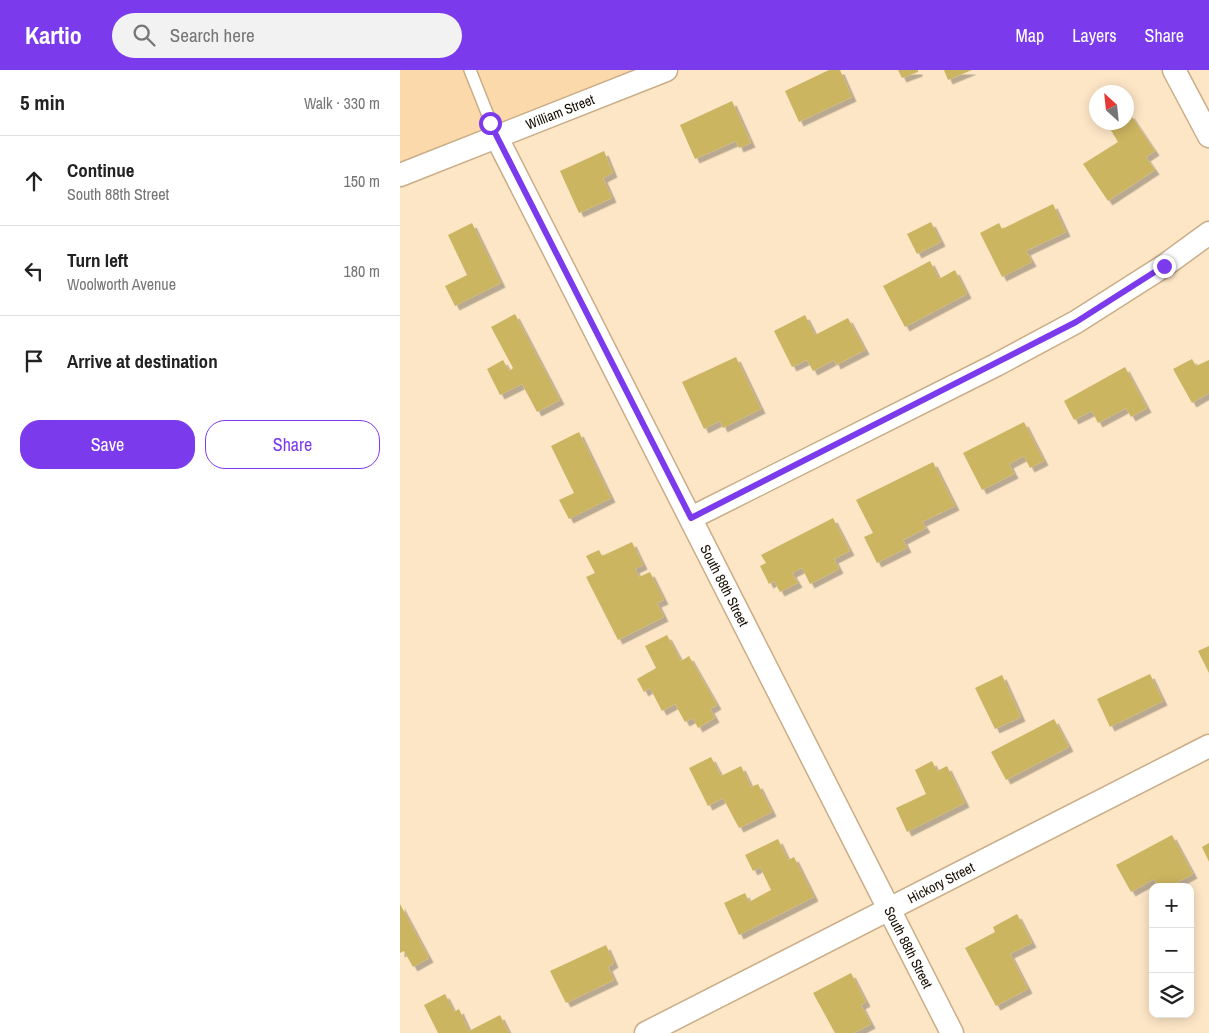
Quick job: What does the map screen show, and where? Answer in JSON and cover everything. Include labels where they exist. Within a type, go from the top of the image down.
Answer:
[{"type":"street","name":"William Street","points":[[400,175],[666,70]]},
{"type":"street","points":[[1174,70],[1209,136]]},
{"type":"street","name":"South 88th Street","points":[[497,138],[952,1033]]},
{"type":"street","points":[[691,518],[1076,322],[1164,266],[1209,233]]},
{"type":"street","name":"Hickory Street","points":[[646,1033],[1209,746]]},
{"type":"lane","points":[[470,70],[497,138]]},
{"type":"shaded area","points":[[400,70],[666,70],[400,175]]},
{"type":"building","points":[[829,70],[840,70],[852,97],[799,122],[785,91]]},
{"type":"building","points":[[898,70],[918,70],[918,72],[902,78]]},
{"type":"building","points":[[944,70],[972,70],[948,80]]},
{"type":"building","points":[[732,101],[751,143],[739,148],[736,141],[695,159],[680,125]]},
{"type":"building","points":[[1134,120],[1155,151],[1146,157],[1155,170],[1108,201],[1083,164],[1118,142],[1111,130],[1134,130]]},
{"type":"building","points":[[604,151],[613,173],[603,178],[612,198],[579,213],[560,171]]},
{"type":"building","points":[[1053,204],[1066,232],[1026,251],[1032,262],[1002,277],[980,233],[999,223],[1002,229]]},
{"type":"building","points":[[931,222],[941,242],[917,254],[907,234]]},
{"type":"building","points":[[472,223],[501,283],[455,306],[445,286],[467,275],[448,235]]},
{"type":"building","points":[[930,261],[939,279],[955,270],[967,294],[905,327],[883,286]]},
{"type":"building","points":[[515,314],[560,400],[537,412],[522,384],[500,395],[487,369],[503,360],[509,371],[513,368],[491,327]]},
{"type":"building","points":[[805,315],[815,335],[848,318],[865,350],[836,365],[834,360],[813,371],[807,360],[792,367],[774,331]]},
{"type":"building","points":[[736,357],[761,409],[723,428],[720,421],[704,429],[682,382]]},
{"type":"building","points":[[1192,359],[1196,366],[1209,360],[1209,393],[1192,403],[1173,369]]},
{"type":"building","points":[[1125,367],[1147,408],[1131,417],[1126,408],[1098,423],[1092,411],[1074,420],[1064,401]]},
{"type":"building","points":[[1024,422],[1044,461],[1030,468],[1024,456],[1009,464],[1014,474],[982,490],[963,453]]},
{"type":"building","points":[[579,432],[611,498],[569,519],[559,500],[574,493],[551,446]]},
{"type":"building","points":[[933,462],[955,506],[922,522],[926,528],[903,540],[907,548],[877,563],[864,537],[873,533],[856,500]]},
{"type":"building","points":[[833,518],[850,551],[834,559],[839,569],[810,584],[802,568],[792,573],[798,583],[780,592],[774,581],[769,584],[760,566],[766,563],[761,555]]},
{"type":"building","points":[[632,542],[643,565],[635,569],[639,577],[650,572],[664,600],[657,603],[664,617],[618,640],[586,577],[595,573],[586,556],[599,550],[602,556]]},
{"type":"building","points":[[667,635],[681,661],[689,656],[717,705],[710,709],[715,718],[698,728],[693,718],[685,722],[675,704],[662,711],[650,688],[644,692],[637,679],[656,668],[645,646]]},
{"type":"building","points":[[1209,646],[1209,673],[1198,651]]},
{"type":"building","points":[[1150,674],[1163,701],[1110,727],[1097,699]]},
{"type":"building","points":[[1002,675],[1021,717],[995,729],[975,688]]},
{"type":"building","points":[[1054,719],[1069,747],[1006,780],[991,752]]},
{"type":"building","points":[[711,757],[721,776],[741,766],[751,787],[758,784],[772,812],[739,828],[723,798],[708,806],[689,768]]},
{"type":"building","points":[[932,761],[937,771],[947,766],[965,803],[907,832],[896,808],[926,794],[915,770]]},
{"type":"building","points":[[1172,835],[1193,874],[1176,883],[1156,883],[1154,879],[1131,892],[1116,865]]},
{"type":"building","points":[[778,839],[788,860],[794,857],[814,897],[739,935],[724,903],[745,893],[749,902],[771,890],[760,867],[753,871],[745,855]]},
{"type":"building","points":[[1209,843],[1209,862],[1202,847]]},
{"type":"building","points":[[400,904],[429,958],[413,967],[404,951],[400,953]]},
{"type":"building","points":[[1017,914],[1032,943],[1010,954],[1028,989],[996,1006],[965,948],[995,932],[993,927]]},
{"type":"building","points":[[606,945],[614,963],[608,967],[614,980],[566,1003],[550,971]]},
{"type":"building","points":[[851,973],[866,1002],[861,1005],[871,1024],[854,1033],[835,1033],[813,993]]},
{"type":"building","points":[[445,994],[454,1012],[459,1009],[469,1031],[500,1015],[509,1033],[438,1033],[424,1005]]},
{"type":"route","points":[[490,123],[691,518],[996,365],[1076,322],[1164,266]]}]
